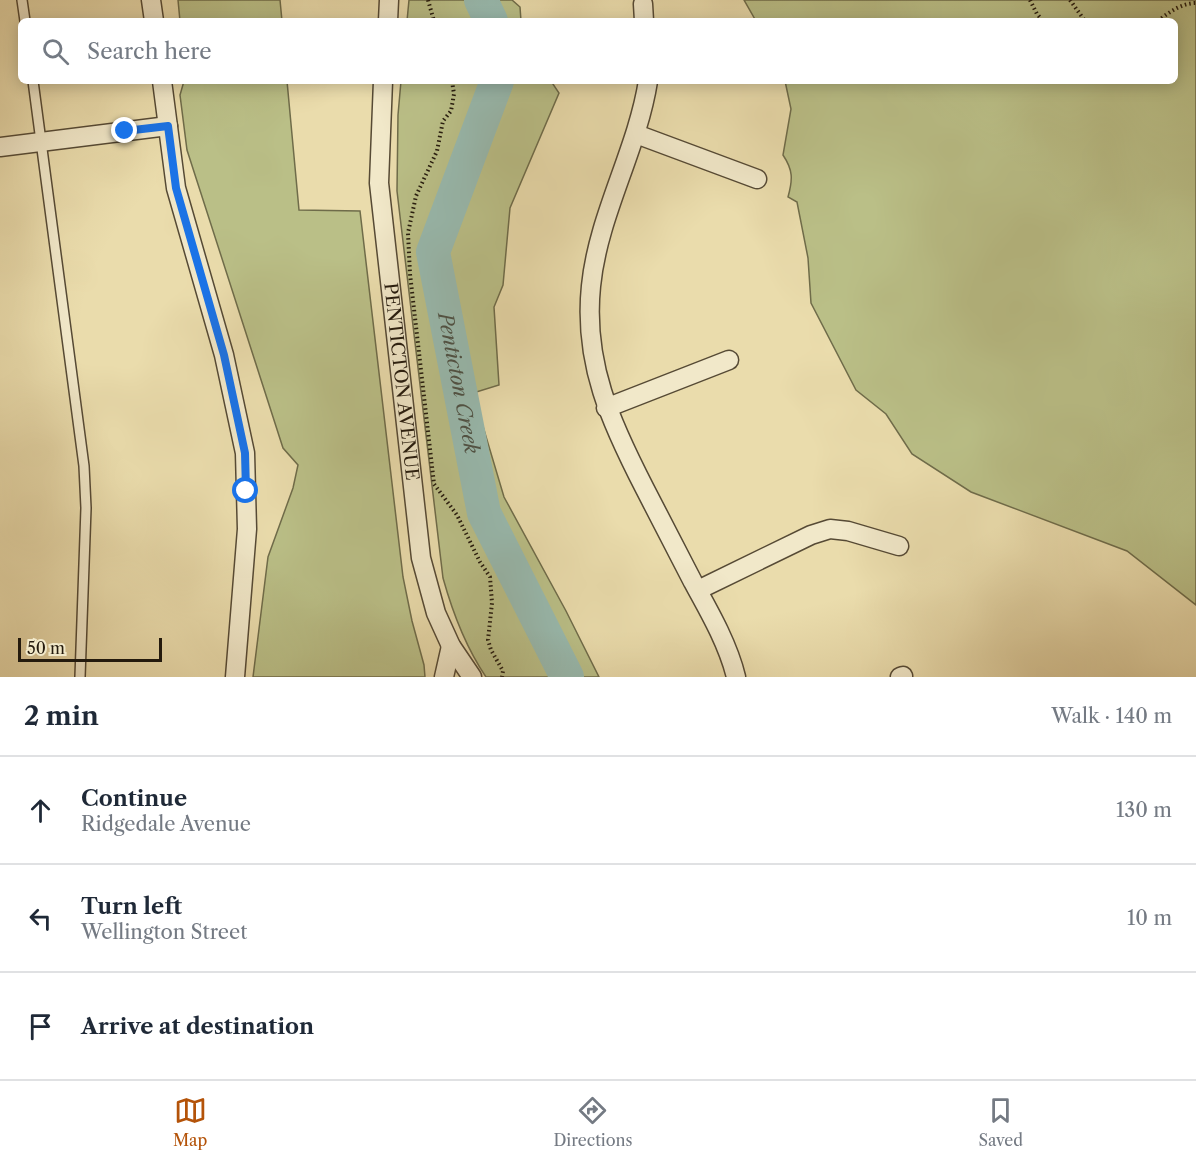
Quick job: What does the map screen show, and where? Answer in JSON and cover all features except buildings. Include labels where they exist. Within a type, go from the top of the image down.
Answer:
[{"type":"street","points":[[151,0],[154,18]]},
{"type":"street","points":[[388,18],[389,0]]},
{"type":"street","points":[[162,84],[176,188],[224,355],[245,453],[247,529],[236,677]]},
{"type":"street","name":"PENTICTON AVENUE","points":[[383,84],[379,183],[421,558],[436,613],[451,646],[472,677]]},
{"type":"street","points":[[648,84],[636,134],[600,240],[591,286],[590,319],[593,353],[606,408],[616,431],[720,635],[736,677]]},
{"type":"street","points":[[0,147],[168,126]]},
{"type":"street","points":[[636,134],[757,179]]},
{"type":"street","points":[[606,408],[729,360]]},
{"type":"street","points":[[698,590],[811,535],[830,529],[848,531],[899,546]]},
{"type":"street","points":[[444,677],[451,646]]},
{"type":"lane","points":[[22,0],[24,18]]},
{"type":"lane","points":[[33,84],[84,466],[86,508],[80,677]]},
{"type":"path","points":[[428,0],[433,18]]},
{"type":"path","points":[[1030,0],[1040,18]]},
{"type":"path","points":[[1070,0],[1082,18]]},
{"type":"path","points":[[1162,18],[1190,3],[1196,3]]},
{"type":"path","points":[[452,84],[454,94],[451,111],[443,121],[437,151],[416,196],[408,234],[410,274],[434,484],[458,515],[480,562],[490,577],[492,603],[488,640],[503,671],[502,677]]},
{"type":"green space","points":[[178,0],[280,0],[282,18],[180,18]]},
{"type":"green space","points":[[409,0],[512,0],[520,7],[521,18],[407,18]]},
{"type":"green space","points":[[744,0],[1196,0],[1196,605],[1127,551],[971,492],[912,454],[886,414],[856,390],[811,303],[808,258],[797,202],[788,197],[791,175],[789,165],[783,155],[791,109],[786,84],[1178,84],[1178,18],[754,18]]},
{"type":"green space","points":[[183,84],[287,84],[299,210],[360,211],[403,577],[425,677],[253,677],[268,557],[293,488],[298,465],[283,448],[187,150],[180,95]]},
{"type":"green space","points":[[401,84],[553,84],[559,93],[510,208],[503,285],[494,307],[499,385],[473,393],[504,497],[599,677],[486,677],[466,642],[451,604],[443,578],[397,191]]},
{"type":"waterway","name":"Penticton Creek","points":[[481,0],[490,18]]},
{"type":"waterway","name":"Penticton Creek","points":[[496,84],[433,252],[484,513],[567,677]]},
{"type":"route","points":[[125,131],[168,126],[176,188],[224,355],[245,453],[246,491]]}]
